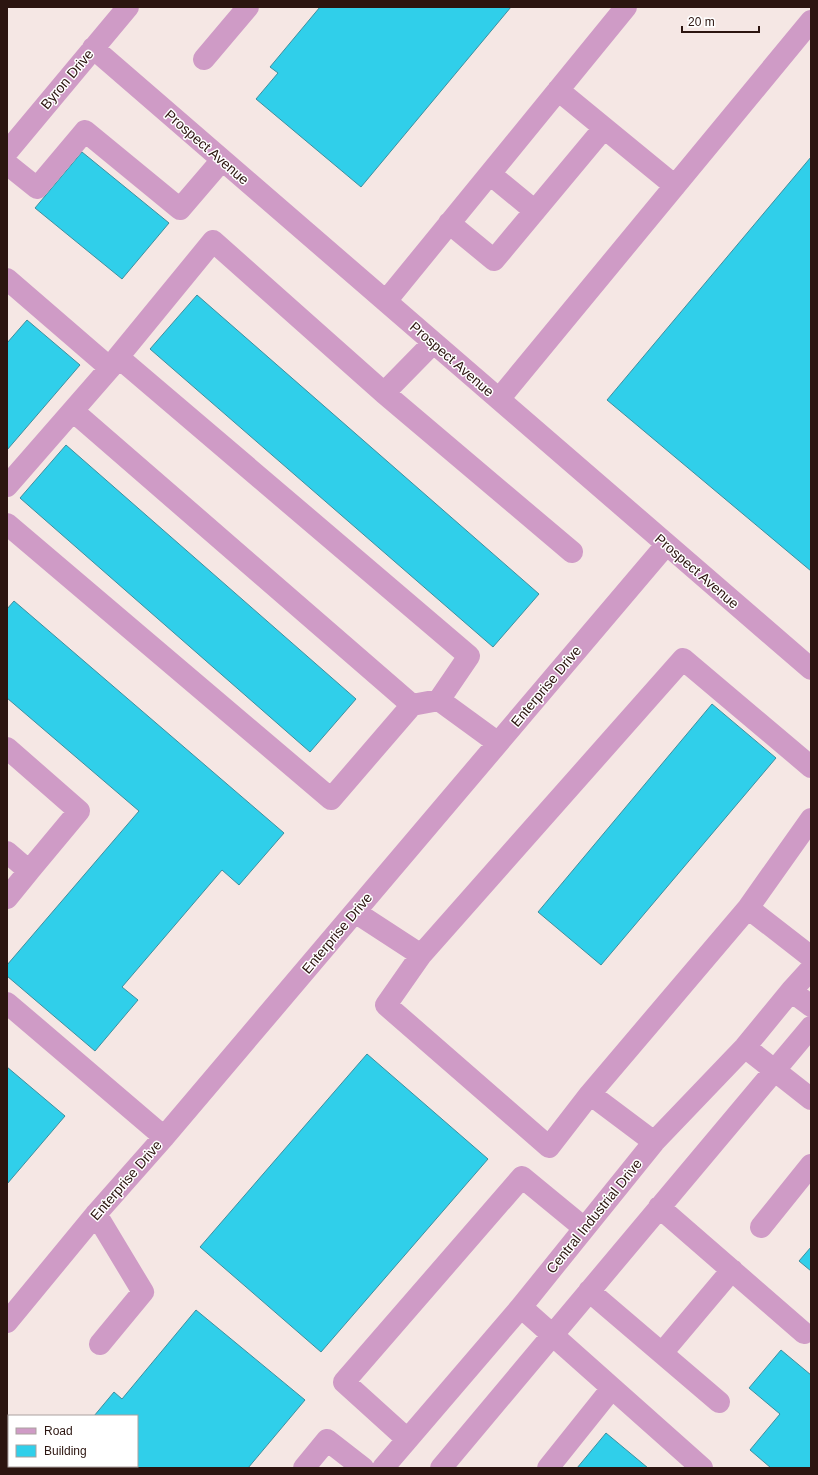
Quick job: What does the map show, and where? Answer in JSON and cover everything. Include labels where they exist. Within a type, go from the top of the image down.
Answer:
[{"type":"street","name":"Byron Drive","points":[[7,152],[128,7]]},
{"type":"street","points":[[204,59],[248,7]]},
{"type":"street","points":[[386,301],[626,7]]},
{"type":"street","points":[[499,399],[811,21]]},
{"type":"street","name":"Prospect Avenue","points":[[94,48],[811,669]]},
{"type":"street","points":[[558,90],[675,186]]},
{"type":"street","points":[[449,224],[494,260],[604,128]]},
{"type":"street","points":[[7,164],[37,188],[85,131],[180,209],[222,160]]},
{"type":"street","points":[[490,174],[535,211]]},
{"type":"street","points":[[7,486],[114,363],[213,241],[384,393],[572,552]]},
{"type":"street","points":[[7,280],[114,363],[469,656],[439,700],[412,705],[331,799],[7,524]]},
{"type":"street","points":[[384,393],[433,343]]},
{"type":"street","points":[[73,411],[412,705]]},
{"type":"street","name":"Enterprise Drive","points":[[7,1322],[96,1214],[164,1137],[666,545]]},
{"type":"street","points":[[811,766],[682,659],[421,955],[386,1004],[549,1147],[590,1094],[748,908],[811,819]]},
{"type":"street","points":[[439,700],[498,743]]},
{"type":"street","points":[[7,748],[79,811],[7,898]]},
{"type":"street","points":[[7,852],[29,871]]},
{"type":"street","points":[[748,908],[811,958]]},
{"type":"street","points":[[355,912],[421,955]]},
{"type":"street","name":"Central Industrial Drive","points":[[383,1468],[521,1307],[654,1142],[745,1047],[791,990],[811,969]]},
{"type":"street","points":[[791,990],[811,1006]]},
{"type":"street","points":[[7,1003],[164,1137]]},
{"type":"street","points":[[447,1466],[552,1335],[811,1027]]},
{"type":"street","points":[[745,1047],[811,1099]]},
{"type":"street","points":[[590,1094],[654,1142]]},
{"type":"street","points":[[761,1227],[811,1165]]},
{"type":"street","points":[[407,1439],[344,1382],[522,1177],[584,1228]]},
{"type":"street","points":[[659,1207],[804,1334]]},
{"type":"street","points":[[96,1214],[143,1292],[100,1344]]},
{"type":"street","points":[[662,1352],[732,1270]]},
{"type":"street","points":[[589,1291],[719,1402]]},
{"type":"street","points":[[521,1307],[702,1468]]},
{"type":"street","points":[[548,1468],[612,1388]]},
{"type":"street","points":[[304,1468],[327,1440],[363,1468]]},
{"type":"building","points":[[320,7],[511,7],[361,187],[256,99],[278,73],[270,67]]},
{"type":"building","points":[[82,152],[169,223],[122,279],[35,208]]},
{"type":"building","points":[[811,157],[811,571],[607,400]]},
{"type":"building","points":[[197,295],[539,594],[493,647],[150,349]]},
{"type":"building","points":[[27,320],[80,365],[7,450],[7,343]]},
{"type":"building","points":[[66,445],[356,699],[310,752],[20,498]]},
{"type":"building","points":[[14,601],[284,833],[239,885],[222,870],[122,987],[138,1000],[95,1051],[7,976],[7,965],[139,811],[7,698],[7,609]]},
{"type":"building","points":[[712,704],[776,758],[601,965],[538,912]]},
{"type":"building","points":[[367,1054],[488,1159],[321,1352],[200,1247]]},
{"type":"building","points":[[7,1067],[65,1116],[7,1184]]},
{"type":"building","points":[[811,1247],[811,1271],[799,1261]]},
{"type":"building","points":[[196,1310],[305,1400],[248,1468],[63,1468],[138,1467],[138,1415],[95,1415],[114,1392],[122,1399]]},
{"type":"building","points":[[781,1350],[811,1375],[811,1468],[771,1468],[750,1450],[780,1414],[749,1388]]},
{"type":"building","points":[[606,1433],[648,1468],[577,1468]]}]
